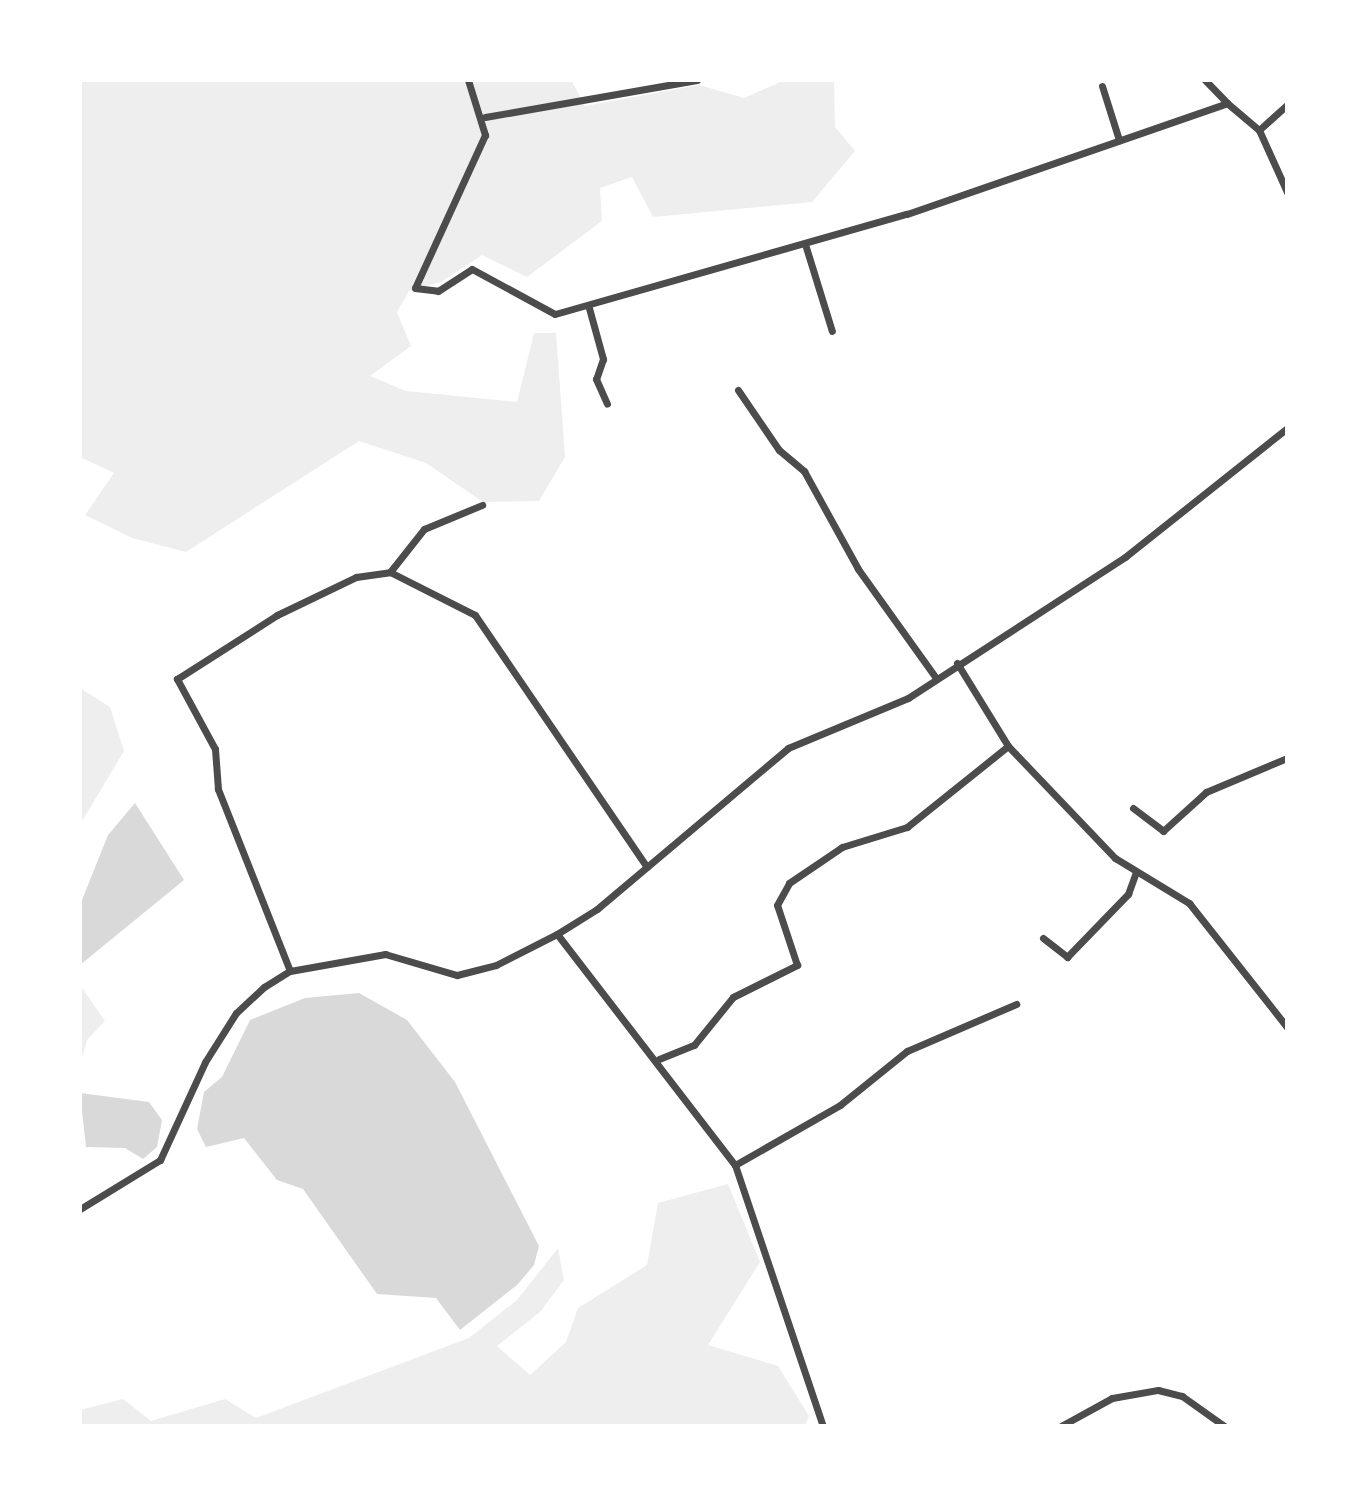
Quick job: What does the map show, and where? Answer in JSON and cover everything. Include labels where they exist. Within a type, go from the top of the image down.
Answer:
[{"type":"street","points":[[468,80],[485,117],[485,135],[415,288],[438,291],[472,269],[555,314],[589,308],[805,244],[1227,103]]},
{"type":"street","points":[[485,117],[697,80]]},
{"type":"street","points":[[1205,80],[1259,130],[1287,192]]},
{"type":"street","points":[[1102,86],[1119,140]]},
{"type":"street","points":[[1259,130],[1287,105]]},
{"type":"street","points":[[805,244],[832,331]]},
{"type":"street","points":[[589,308],[603,359],[596,379],[607,404]]},
{"type":"street","points":[[738,390],[779,450],[804,471],[858,569],[936,678]]},
{"type":"street","points":[[80,1209],[160,1160],[188,1090],[236,1013],[290,971],[385,954],[457,975],[496,965],[557,934],[647,867],[788,748],[908,698],[957,663],[1125,557],[1287,428]]},
{"type":"street","points":[[390,572],[424,529],[482,505]]},
{"type":"street","points":[[290,971],[218,789],[215,749],[177,679],[277,615],[356,577],[390,572],[475,615],[647,867]]},
{"type":"street","points":[[957,663],[1008,746],[1136,872],[1189,903],[1287,1027]]},
{"type":"street","points":[[659,1059],[694,1045],[733,997],[797,965],[777,905],[789,883],[842,847],[907,827],[1008,746]]},
{"type":"street","points":[[1133,808],[1163,831],[1206,792],[1287,758]]},
{"type":"street","points":[[1043,938],[1067,957],[1128,894],[1136,872]]},
{"type":"street","points":[[557,934],[659,1059],[735,1165],[823,1426]]},
{"type":"street","points":[[735,1165],[840,1105],[907,1051],[1016,1004]]},
{"type":"street","points":[[1061,1426],[1112,1398],[1158,1390],[1182,1396],[1224,1426]]},
{"type":"shaded area","points":[[80,80],[571,80],[585,106],[699,85],[744,98],[785,80],[834,80],[835,127],[855,151],[812,202],[653,217],[632,177],[600,188],[602,221],[527,277],[482,255],[441,282],[409,291],[397,312],[411,346],[370,376],[406,391],[517,402],[534,333],[556,333],[565,457],[539,501],[483,502],[426,463],[359,441],[186,552],[132,538],[85,515],[114,473],[80,457]]},
{"type":"shaded area","points":[[80,688],[110,707],[124,751],[81,823],[80,894]]},
{"type":"shaded area","points":[[135,803],[184,880],[80,965],[80,905],[108,835]]},
{"type":"shaded area","points":[[80,985],[105,1021],[87,1040],[80,1065]]},
{"type":"shaded area","points":[[359,993],[407,1020],[455,1082],[539,1246],[534,1265],[517,1285],[460,1330],[436,1298],[377,1294],[303,1189],[277,1180],[244,1138],[206,1147],[197,1129],[204,1092],[222,1077],[250,1020],[305,998]]},
{"type":"shaded area","points":[[80,1093],[149,1102],[162,1120],[157,1147],[143,1159],[125,1148],[86,1147]]},
{"type":"shaded area","points":[[728,1184],[760,1262],[708,1345],[778,1366],[809,1416],[805,1426],[80,1426],[80,1410],[123,1399],[151,1421],[225,1399],[256,1418],[469,1338],[517,1300],[558,1248],[564,1280],[540,1312],[497,1346],[530,1375],[566,1342],[578,1308],[647,1265],[658,1203]]}]
